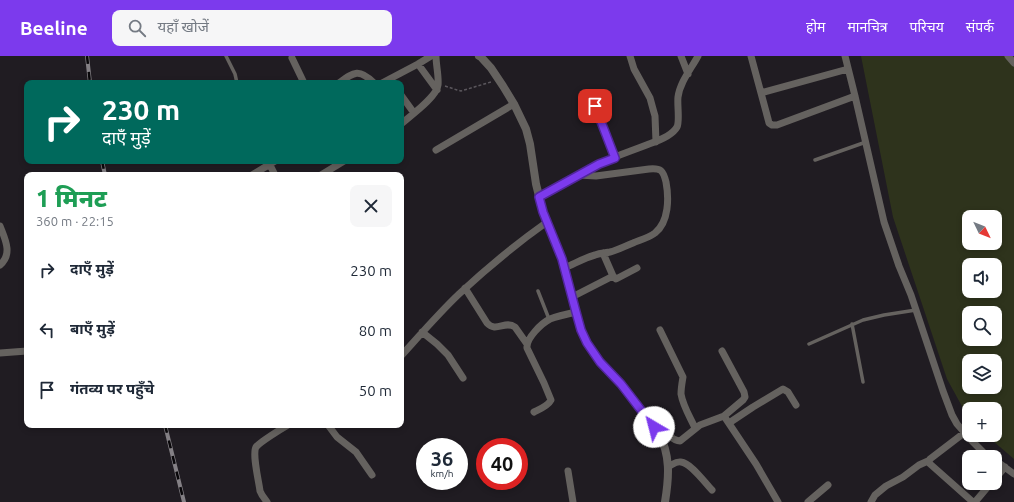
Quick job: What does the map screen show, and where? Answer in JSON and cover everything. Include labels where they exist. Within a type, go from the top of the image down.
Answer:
[{"type":"street","points":[[388,80],[431,56]]},
{"type":"street","points":[[404,121],[429,99],[437,87],[436,56]]},
{"type":"street","points":[[479,56],[491,68],[499,80],[514,104],[526,129],[539,197],[564,268],[581,330],[587,343],[600,362],[621,384],[661,438],[669,475],[665,502]]},
{"type":"street","points":[[630,56],[634,69],[650,98],[654,116],[656,142]]},
{"type":"street","points":[[682,56],[688,74]]},
{"type":"street","points":[[539,197],[599,164],[656,142],[669,135],[678,124],[678,97],[680,88],[698,56]]},
{"type":"street","points":[[751,56],[768,120],[772,125],[777,125],[856,96]]},
{"type":"street","points":[[845,56],[856,96],[884,222],[911,295],[943,391],[952,415],[962,430]]},
{"type":"street","points":[[1008,56],[1014,63]]},
{"type":"street","points":[[292,58],[303,80]]},
{"type":"street","points":[[418,64],[437,87]]},
{"type":"street","points":[[761,93],[848,69]]},
{"type":"street","points":[[343,80],[355,73],[366,75],[370,80]]},
{"type":"street","points":[[590,93],[615,158]]},
{"type":"street","points":[[404,99],[414,113]]},
{"type":"street","points":[[436,150],[514,104]]},
{"type":"street","points":[[256,172],[268,164]]},
{"type":"street","points":[[326,172],[339,164]]},
{"type":"street","points":[[564,268],[594,255],[615,250],[654,234],[663,223],[666,212],[668,200],[667,188],[664,175],[656,168],[596,176],[580,175]]},
{"type":"street","points":[[404,353],[465,288],[497,259],[547,222]]},
{"type":"street","points":[[0,226],[7,249],[6,259],[0,265]]},
{"type":"street","points":[[603,253],[613,276],[616,279],[637,268]]},
{"type":"street","points":[[572,297],[613,276]]},
{"type":"street","points":[[465,288],[489,326],[493,328],[512,325],[527,344],[527,348],[551,400],[547,405],[534,412]]},
{"type":"street","points":[[527,344],[540,326],[549,319],[576,312]]},
{"type":"street","points":[[660,330],[682,375],[682,398],[687,413],[695,428]]},
{"type":"street","points":[[422,332],[448,355],[463,378]]},
{"type":"street","points":[[654,427],[662,430],[678,442],[705,422],[724,416],[743,400],[745,394],[722,351]]},
{"type":"street","points":[[0,353],[24,352]]},
{"type":"street","points":[[729,423],[752,407],[783,389],[788,392],[796,405]]},
{"type":"street","points":[[724,416],[756,464],[778,502]]},
{"type":"street","points":[[267,502],[260,491],[255,450],[258,444],[283,428]]},
{"type":"street","points":[[330,428],[337,437],[356,452],[372,475]]},
{"type":"street","points":[[871,502],[882,488],[928,461],[962,435]]},
{"type":"street","points":[[973,442],[981,450]]},
{"type":"street","points":[[928,461],[974,502],[985,490]]},
{"type":"street","points":[[668,466],[678,462],[686,463],[712,490]]},
{"type":"street","points":[[1002,465],[1014,474]]},
{"type":"street","points":[[1002,471],[1005,467]]},
{"type":"street","points":[[568,471],[573,502]]},
{"type":"street","points":[[808,502],[828,485]]},
{"type":"lane","points":[[226,56],[236,80]]},
{"type":"lane","points":[[815,160],[866,142]]},
{"type":"lane","points":[[538,292],[549,319]]},
{"type":"lane","points":[[809,344],[852,324],[872,318],[916,310]]},
{"type":"lane","points":[[852,324],[863,382]]},
{"type":"path","points":[[437,87],[461,91],[499,80]]},
{"type":"green space","points":[[861,56],[1014,56],[1014,459],[994,442],[1002,442],[1002,402],[962,402],[962,406],[947,379],[893,217]]},
{"type":"railway","points":[[87,56],[90,80]]},
{"type":"railway","points":[[103,164],[104,172]]},
{"type":"railway","points":[[166,428],[184,502]]},
{"type":"route","points":[[595,106],[615,158],[599,164],[539,197],[548,226],[562,259],[581,330],[587,343],[600,362],[621,384],[654,427]]}]
